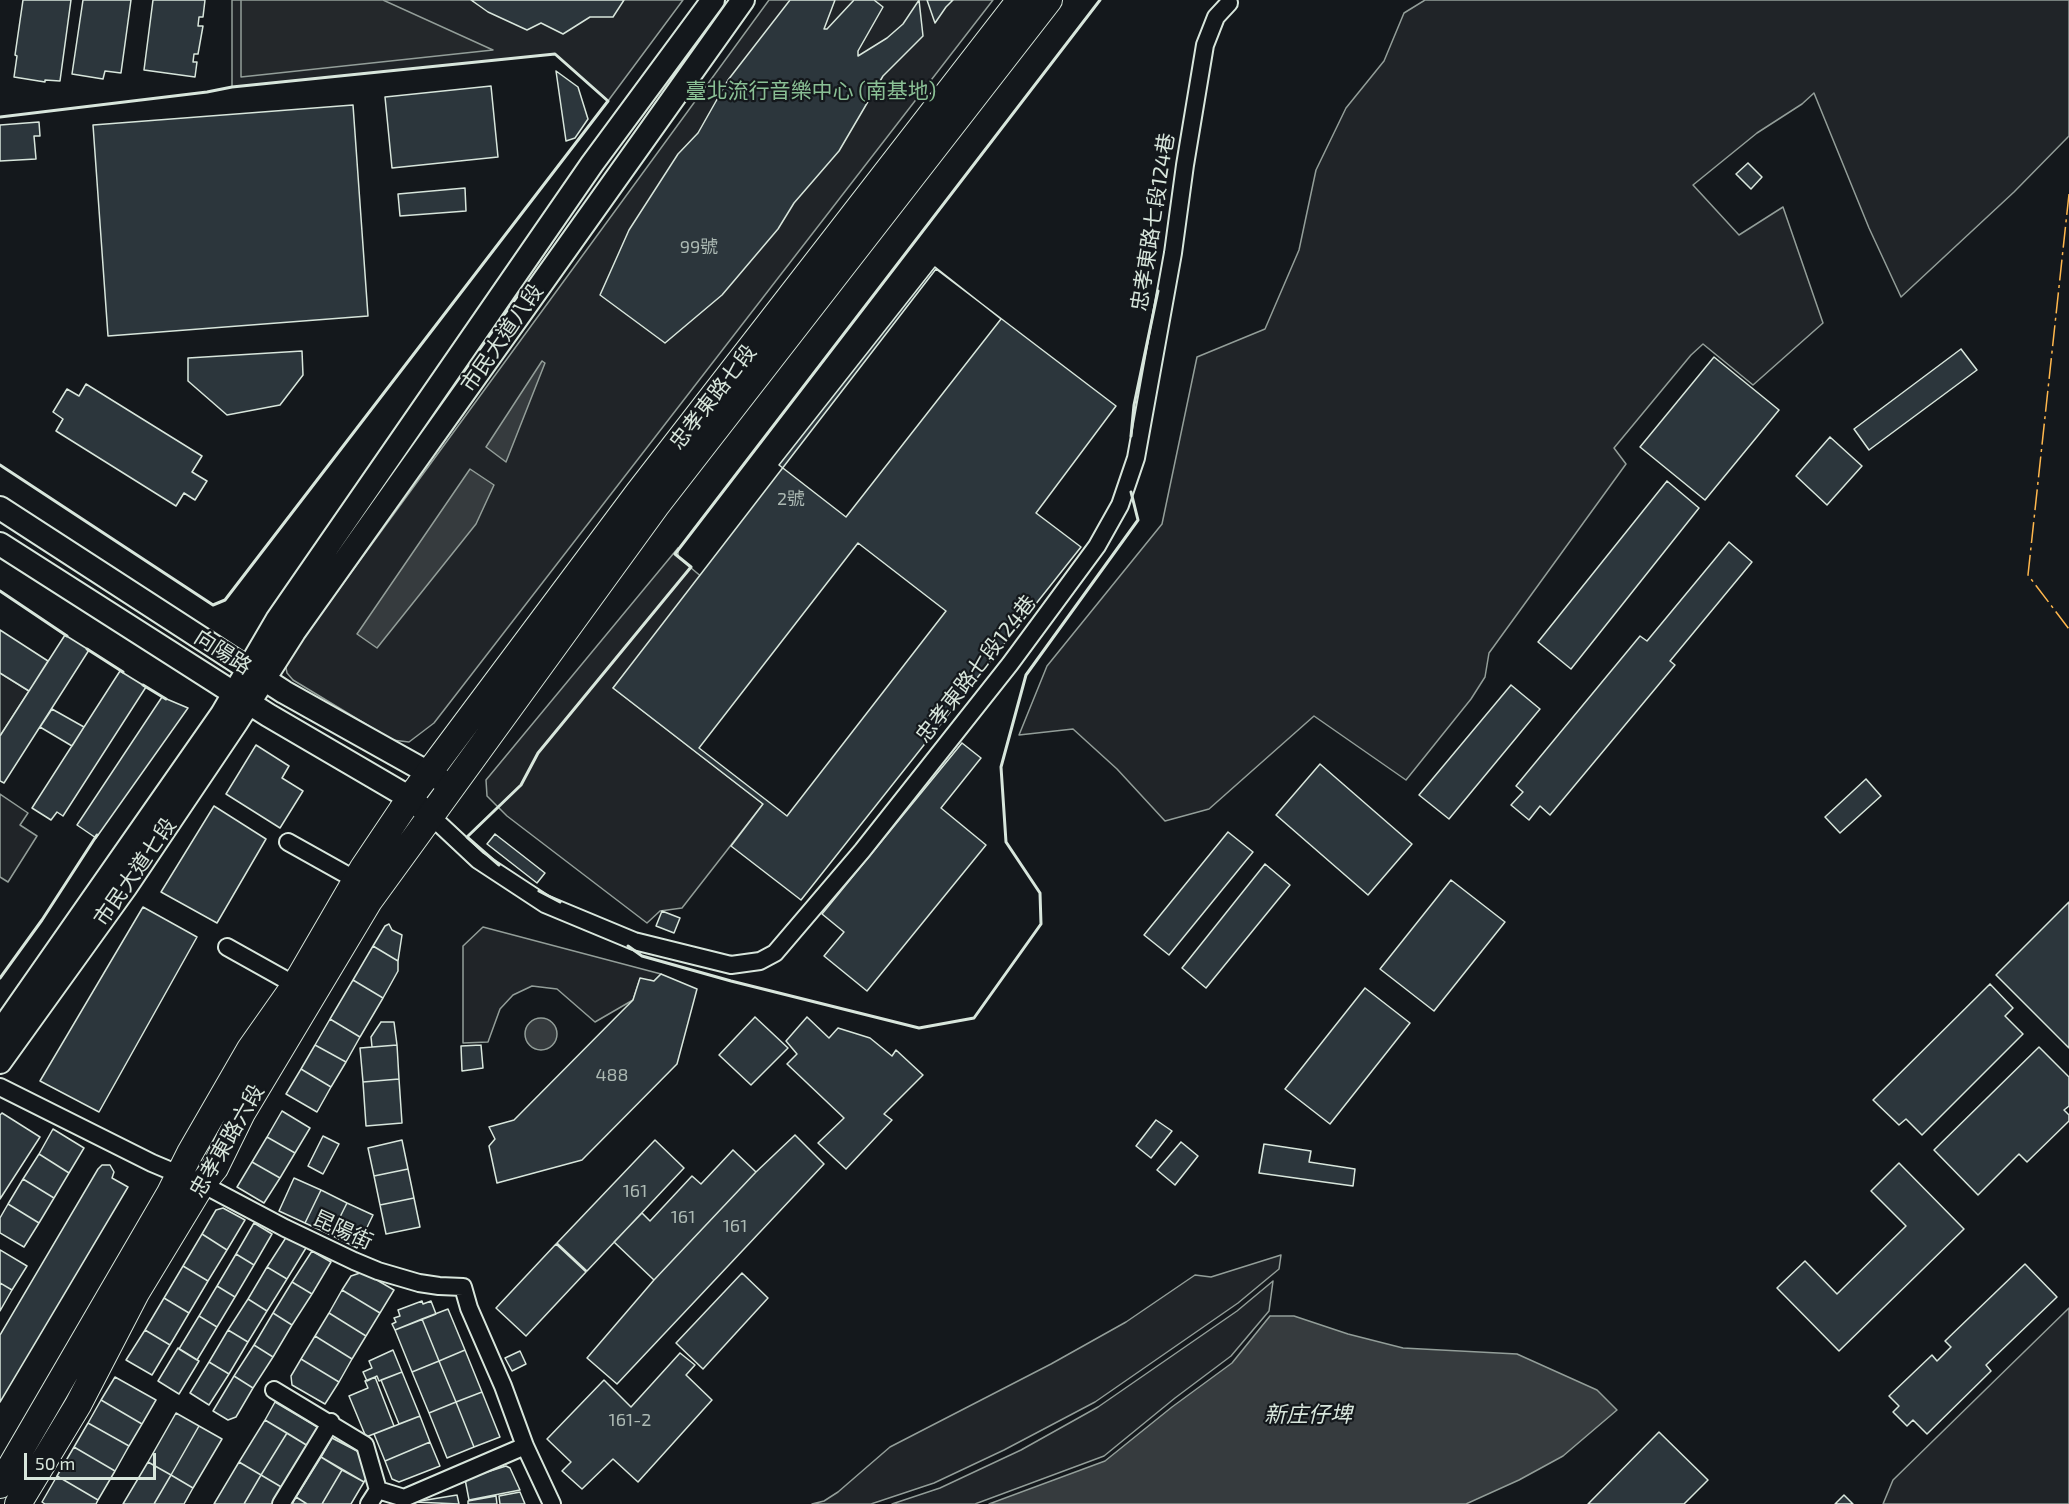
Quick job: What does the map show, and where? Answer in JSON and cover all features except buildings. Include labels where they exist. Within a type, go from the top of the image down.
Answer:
[{"type":"main road","name":"忠孝東路七段","points":[[410,798],[638,494],[1020,0]]},
{"type":"main road","name":"忠孝東路七段","points":[[452,787],[656,506],[1049,0]]},
{"type":"main road","name":"忠孝東路六段","points":[[0,1485],[191,1179],[215,1168],[242,1113],[369,901],[452,787]]},
{"type":"main road","name":"忠孝東路六段","points":[[18,1504],[78,1405],[136,1293],[250,1049],[295,985],[356,880],[410,798]]},
{"type":"street","name":"市民大道八段","points":[[257,674],[277,620],[592,164],[712,0]]},
{"type":"street","name":"市民大道八段","points":[[257,674],[294,632],[743,0]]},
{"type":"street","name":"忠孝東路七段124巷","points":[[431,816],[478,860],[545,904],[634,941],[731,965],[760,961],[775,954],[862,851],[1010,664],[1097,546],[1120,504],[1136,458],[1173,253],[1205,45],[1216,17],[1229,3]]},
{"type":"street","name":"向陽路","points":[[0,508],[257,674],[452,787]]},
{"type":"street","name":"向陽路","points":[[0,544],[242,698],[410,798],[431,816]]},
{"type":"street","name":"市民大道七段","points":[[0,1062],[125,888],[257,674]]},
{"type":"street","name":"市民大道七段","points":[[0,1032],[242,698]]},
{"type":"street","points":[[288,842],[356,880]]},
{"type":"street","points":[[227,947],[295,985]]},
{"type":"street","name":"昆陽街","points":[[0,1087],[191,1179],[285,1228],[378,1271],[429,1284],[463,1287],[469,1308],[503,1386],[525,1446],[552,1504]]},
{"type":"street","points":[[274,1390],[331,1422],[365,1445],[373,1497],[404,1498],[525,1446]]},
{"type":"street","points":[[281,1504],[331,1422]]},
{"type":"green space","points":[[232,0],[683,0],[608,101],[555,54],[232,87]]},
{"type":"green space","name":"臺北流行音樂中心 (南基地)","points":[[769,0],[993,0],[434,723],[409,742],[392,740],[293,680],[287,673],[285,663]]},
{"type":"green space","points":[[1425,0],[2069,0],[2069,136],[2014,192],[1901,297],[1869,228],[1814,93],[1802,104],[1757,133],[1693,185],[1739,235],[1783,207],[1823,323],[1753,385],[1703,344],[1691,355],[1614,448],[1626,464],[1489,653],[1485,677],[1471,699],[1406,780],[1314,716],[1209,809],[1165,821],[1117,769],[1073,729],[1019,735],[1047,666],[1162,524],[1197,357],[1265,329],[1299,250],[1316,170],[1346,108],[1384,61],[1404,13]]},
{"type":"green space","points":[[678,548],[678,557],[703,578],[613,688],[763,804],[682,908],[660,911],[647,923],[507,816],[487,796],[486,780]]},
{"type":"green space","points":[[0,673],[29,691],[0,736]]},
{"type":"green space","points":[[0,794],[28,813],[20,825],[37,836],[8,882],[0,877]]},
{"type":"green space","points":[[483,927],[661,974],[654,981],[640,979],[633,1000],[595,1022],[557,989],[532,986],[513,995],[500,1009],[488,1042],[463,1043],[463,946]]},
{"type":"green space","points":[[1281,1255],[1279,1269],[1238,1303],[1095,1402],[1004,1450],[934,1483],[871,1504],[812,1504],[824,1501],[838,1492],[890,1447],[1051,1364],[1126,1322],[1195,1275],[1211,1277]]},
{"type":"green space","points":[[1273,1281],[1269,1311],[1231,1356],[1104,1456],[975,1504],[892,1504],[940,1488],[1021,1450],[1098,1407],[1237,1311]]},
{"type":"green space","points":[[2069,1308],[2069,1504],[1883,1504],[1893,1480]]},
{"type":"shaded area","points":[[241,0],[383,0],[493,50],[241,77]]},
{"type":"water","points":[[542,361],[545,363],[506,462],[486,447]]},
{"type":"water","points":[[470,469],[494,485],[476,524],[377,648],[357,634]]},
{"type":"water","points":[[541,1018],[553,1022],[557,1034],[553,1046],[541,1050],[529,1046],[525,1034],[529,1022]]},
{"type":"water","name":"新庄仔埤","points":[[1270,1316],[1294,1316],[1348,1334],[1403,1348],[1517,1354],[1597,1390],[1617,1410],[1563,1456],[1519,1480],[1466,1504],[989,1504],[1105,1461],[1172,1407],[1232,1363]]},
{"type":"wall","points":[[499,865],[467,837],[521,785],[538,753],[691,567],[675,554],[1100,0]]},
{"type":"wall","points":[[0,117],[232,87],[555,54],[608,101],[225,600],[213,605],[0,465]]},
{"type":"wall","points":[[1131,436],[1134,405],[1158,291]]},
{"type":"wall","points":[[628,946],[642,956],[731,981],[919,1028],[974,1018],[1041,924],[1040,893],[1006,842],[1001,767],[1026,675],[1138,520],[1131,492]]},
{"type":"wall","points":[[0,591],[67,636]]},
{"type":"wall","points":[[87,649],[123,672]]},
{"type":"wall","points":[[143,685],[166,699]]},
{"type":"wall","points":[[0,978],[42,920],[97,835]]},
{"type":"wall","points":[[539,891],[560,902]]},
{"type":"power","points":[[2069,194],[2028,575],[2069,629]]}]
